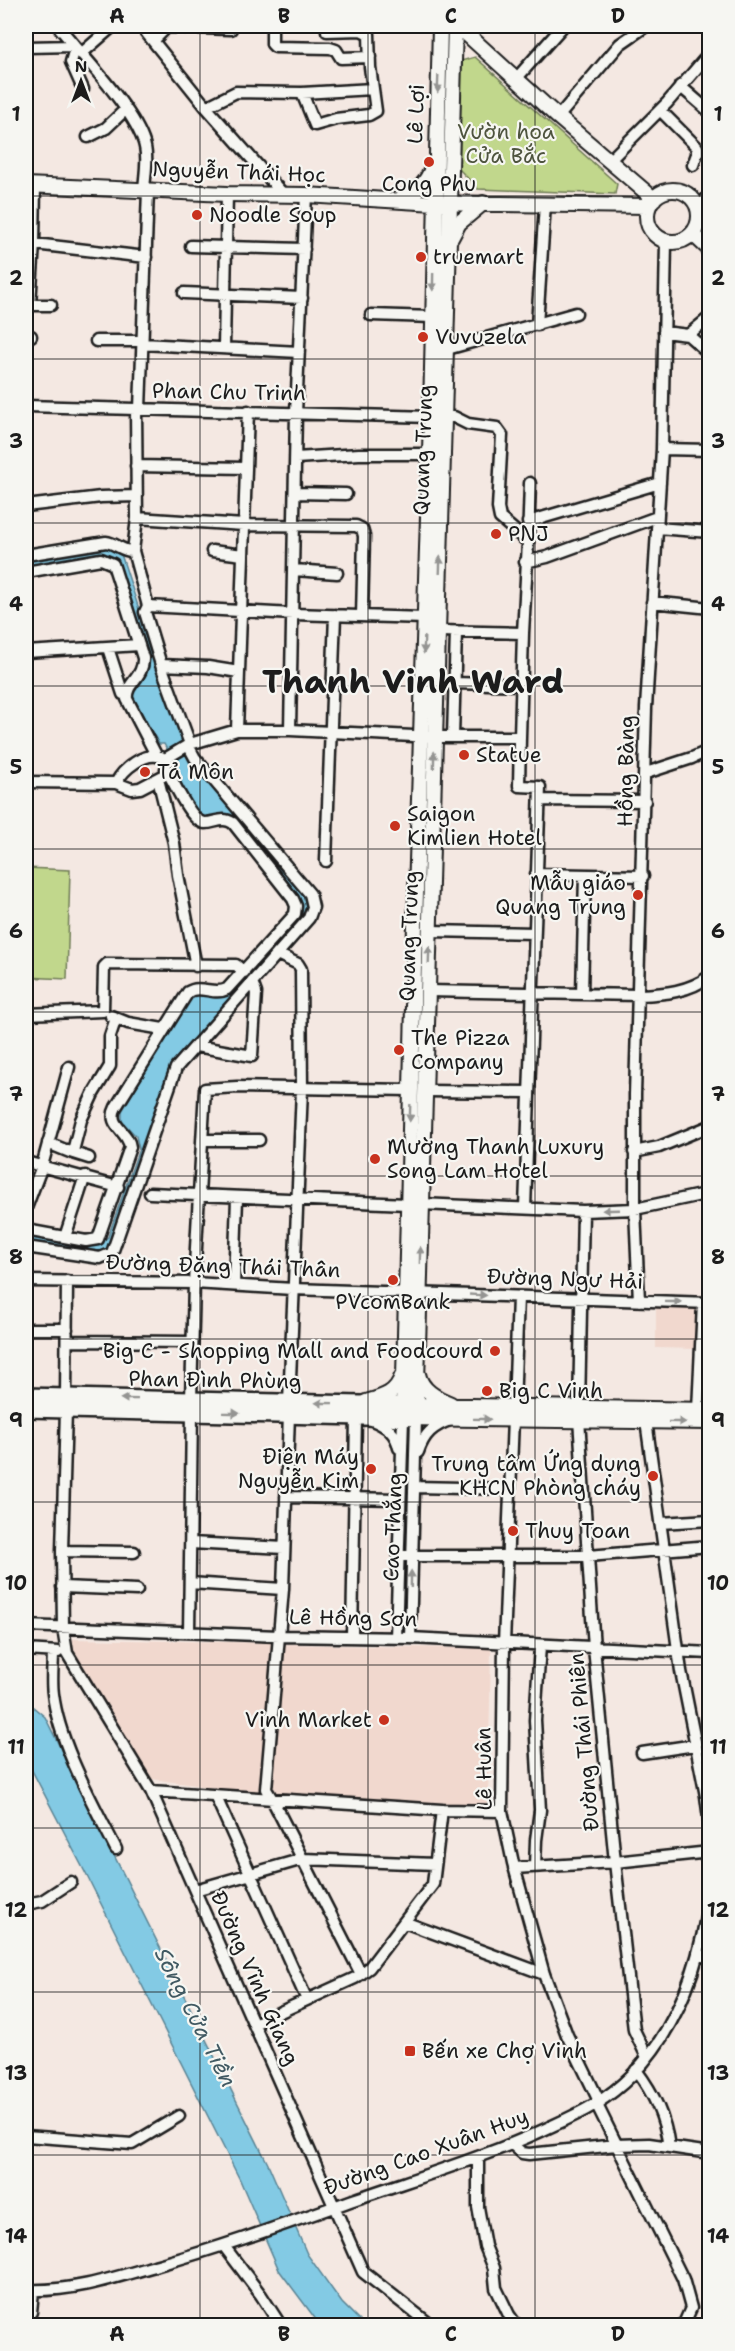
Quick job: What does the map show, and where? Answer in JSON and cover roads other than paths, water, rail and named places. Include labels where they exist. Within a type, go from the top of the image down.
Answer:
[{"type":"highway","name":"Phan Đình Phùng","points":[[26,1396],[66,1403],[410,1412]]},
{"type":"highway","name":"Phan Đình Phùng","points":[[26,1409],[66,1403]]},
{"type":"main road","name":"Lê Lợi","points":[[435,203],[440,26]]},
{"type":"main road","name":"Lê Lợi","points":[[450,203],[457,26]]},
{"type":"main road","points":[[457,26],[652,202]]},
{"type":"main road","points":[[396,200],[423,185],[430,174],[436,154]]},
{"type":"main road","name":"Nguyễn Thái Học","points":[[30,185],[227,194],[306,195],[435,203],[652,202]]},
{"type":"main road","points":[[676,190],[686,193],[704,208],[693,234],[676,243],[666,242],[657,237],[650,229],[647,219],[652,202],[667,191],[676,190]]},
{"type":"main road","name":"Quang Trung","points":[[413,1292],[407,1204],[417,849],[438,630],[438,417],[433,317],[435,203]]},
{"type":"main road","name":"Quang Trung","points":[[410,1412],[413,1292],[421,1204],[426,1091],[432,849],[425,618],[430,453],[438,417],[447,349],[450,203]]},
{"type":"main road","points":[[449,255],[451,238],[459,223],[483,203]]},
{"type":"main road","points":[[693,234],[710,250]]},
{"type":"main road","points":[[417,849],[432,849]]},
{"type":"main road","points":[[411,1090],[426,1091]]},
{"type":"main road","points":[[407,1204],[421,1204]]},
{"type":"main road","points":[[359,1412],[396,1389],[411,1369],[428,1391],[455,1412]]},
{"type":"main road","points":[[647,1415],[704,1410]]},
{"type":"main road","points":[[410,1412],[647,1415],[710,1422]]},
{"type":"street","points":[[26,1247],[100,1258],[112,1253],[175,1072],[311,916],[312,898],[195,758],[188,745],[160,664],[145,612],[148,606],[133,551],[137,518],[136,466],[146,257],[144,140],[125,110],[58,26]]},
{"type":"street","points":[[83,89],[71,63],[73,55],[113,26]]},
{"type":"street","points":[[141,26],[206,107],[283,195]]},
{"type":"street","points":[[154,40],[167,27],[231,29],[232,26]]},
{"type":"street","points":[[272,26],[274,47],[333,48],[341,58],[370,57]]},
{"type":"street","points":[[516,79],[563,26]]},
{"type":"street","points":[[558,117],[620,44],[646,26]]},
{"type":"street","points":[[302,93],[316,125],[336,118],[364,116],[375,112],[368,32],[327,31]]},
{"type":"street","points":[[26,48],[78,50]]},
{"type":"street","points":[[609,161],[660,110],[708,55],[710,56]]},
{"type":"street","points":[[680,86],[710,112]]},
{"type":"street","points":[[206,107],[232,93],[302,93],[373,89]]},
{"type":"street","points":[[88,137],[106,128],[125,110]]},
{"type":"street","points":[[660,110],[697,147],[698,154],[693,165]]},
{"type":"street","points":[[30,185],[28,305],[51,305]]},
{"type":"street","points":[[224,348],[227,194]]},
{"type":"street","points":[[704,208],[710,194]]},
{"type":"street","points":[[290,730],[297,413],[306,195]]},
{"type":"street","points":[[537,326],[545,204]]},
{"type":"street","name":"Hồng Bàng","points":[[639,1301],[634,1152],[646,708],[662,449],[666,242]]},
{"type":"street","points":[[30,243],[146,257]]},
{"type":"street","points":[[191,246],[304,249]]},
{"type":"street","points":[[184,293],[302,298]]},
{"type":"street","points":[[447,349],[537,326],[576,313]]},
{"type":"street","points":[[371,315],[433,317]]},
{"type":"street","points":[[688,335],[710,317]]},
{"type":"street","points":[[664,332],[688,335],[710,354]]},
{"type":"street","points":[[96,341],[299,352]]},
{"type":"street","name":"Phan Chu Trinh","points":[[26,406],[454,417],[468,424],[497,428],[502,435],[498,508],[500,518],[528,542]]},
{"type":"street","points":[[237,730],[248,411]]},
{"type":"street","points":[[662,449],[710,450]]},
{"type":"street","points":[[296,458],[430,453]]},
{"type":"street","points":[[136,466],[246,468]]},
{"type":"street","points":[[525,1208],[540,800],[540,787],[519,786],[525,562],[530,483]]},
{"type":"street","points":[[528,522],[660,483]]},
{"type":"street","points":[[295,493],[346,494]]},
{"type":"street","points":[[26,506],[101,497],[137,496]]},
{"type":"street","points":[[137,518],[244,525],[352,525],[362,529],[364,536],[362,616]]},
{"type":"street","points":[[525,562],[657,523],[710,532]]},
{"type":"street","points":[[26,555],[106,542],[127,551],[133,551]]},
{"type":"street","points":[[212,551],[243,555]]},
{"type":"street","points":[[26,572],[101,559],[114,566],[139,645],[142,669],[126,694]]},
{"type":"street","points":[[294,570],[337,573]]},
{"type":"street","points":[[652,602],[710,608]]},
{"type":"street","points":[[148,606],[425,618]]},
{"type":"street","points":[[326,861],[335,615]]},
{"type":"street","points":[[438,630],[523,633]]},
{"type":"street","points":[[453,737],[456,632]]},
{"type":"street","points":[[26,652],[139,645]]},
{"type":"street","points":[[26,1230],[86,1241],[98,1239],[130,1147],[128,1138],[114,1124],[114,1111],[190,990],[197,988],[223,992],[244,972],[295,914],[295,902],[233,823],[225,819],[204,823],[195,819],[126,694],[123,694],[108,648]]},
{"type":"street","points":[[160,664],[208,667],[239,672]]},
{"type":"street","points":[[454,683],[522,685]]},
{"type":"street","points":[[116,783],[119,776],[132,765],[148,756],[164,760],[188,745],[237,730],[290,730],[428,737],[520,737]]},
{"type":"street","points":[[646,773],[710,750]]},
{"type":"street","points":[[26,782],[116,783],[132,789],[140,788],[164,775],[164,760]]},
{"type":"street","points":[[158,779],[174,843],[196,966]]},
{"type":"street","points":[[540,800],[645,801]]},
{"type":"street","points":[[536,874],[643,876]]},
{"type":"street","points":[[582,994],[585,875]]},
{"type":"street","points":[[430,931],[534,933]]},
{"type":"street","points":[[277,954],[301,967],[302,1089],[285,1497],[284,1589],[266,1791],[361,1974]]},
{"type":"street","points":[[103,1011],[106,964],[236,965],[244,972]]},
{"type":"street","points":[[428,991],[671,994],[702,982],[710,976]]},
{"type":"street","points":[[196,1046],[252,1056],[256,993],[252,982]]},
{"type":"street","points":[[26,1014],[103,1011],[116,1018],[164,1029]]},
{"type":"street","points":[[70,1152],[75,1146],[81,1120],[110,1065],[110,1036],[116,1018]]},
{"type":"street","points":[[26,1208],[42,1166],[69,1067]]},
{"type":"street","points":[[189,1632],[192,1342],[204,1089],[237,1087],[411,1090]]},
{"type":"street","points":[[426,1091],[528,1092]]},
{"type":"street","points":[[634,1152],[659,1147],[710,1126]]},
{"type":"street","points":[[202,1140],[259,1140]]},
{"type":"street","points":[[48,1143],[89,1158]]},
{"type":"street","points":[[26,1162],[118,1186]]},
{"type":"street","points":[[65,1237],[84,1176]]},
{"type":"street","points":[[150,1193],[407,1204]]},
{"type":"street","points":[[421,1204],[583,1211],[635,1209],[678,1202],[710,1193]]},
{"type":"street","points":[[234,1285],[237,1198]]},
{"type":"street","name":"Đường Thái Phiên","points":[[583,1211],[579,1414],[594,1648],[634,2030],[647,2056]]},
{"type":"street","name":"Đường Đặng Thái Thân","points":[[26,1281],[194,1283],[293,1289],[413,1292]]},
{"type":"street","name":"Đường Vĩnh Giang","points":[[67,1281],[62,1587],[63,1628],[68,1653],[151,1791],[363,2272],[432,2325]]},
{"type":"street","name":"Đường Ngư Hải","points":[[413,1292],[706,1303]]},
{"type":"street","name":"Lê Huân","points":[[518,1297],[504,1644],[502,1811],[514,1868],[544,1974],[567,2035],[616,2145],[683,2279],[691,2308],[683,2325]]},
{"type":"street","points":[[704,1410],[706,1303]]},
{"type":"street","points":[[26,1329],[67,1329]]},
{"type":"street","points":[[67,1341],[192,1342]]},
{"type":"street","points":[[352,1637],[354,1498],[359,1412],[391,1430],[399,1445],[402,1461]]},
{"type":"street","points":[[396,1638],[402,1461],[410,1412]]},
{"type":"street","name":"Cao Thắng","points":[[410,1412],[415,1462],[410,1638]]},
{"type":"street","points":[[402,1461],[415,1462],[424,1437],[432,1428],[455,1412]]},
{"type":"street","points":[[647,1415],[679,1652],[694,1744],[707,1788],[710,1826]]},
{"type":"street","points":[[414,1487],[510,1489]]},
{"type":"street","points":[[285,1497],[400,1499]]},
{"type":"street","points":[[660,1523],[710,1520]]},
{"type":"street","points":[[191,1543],[284,1548]]},
{"type":"street","points":[[399,1556],[508,1554],[588,1556],[710,1546]]},
{"type":"street","points":[[62,1551],[134,1552]]},
{"type":"street","points":[[190,1583],[284,1589]]},
{"type":"street","points":[[62,1587],[137,1590]]},
{"type":"street","name":"Lê Hồng Sơn","points":[[26,1626],[279,1636],[410,1638],[710,1653]]},
{"type":"street","points":[[535,1866],[540,1810],[535,1720],[540,1646]]},
{"type":"street","points":[[26,1650],[68,1653]]},
{"type":"street","points":[[53,1652],[53,1694],[61,1726],[77,1770],[116,1849]]},
{"type":"street","points":[[642,1753],[694,1744]]},
{"type":"street","points":[[151,1791],[442,1810],[502,1811]]},
{"type":"street","points":[[215,1795],[307,2000]]},
{"type":"street","points":[[254,2024],[361,1974],[369,1968],[433,1884],[442,1810]]},
{"type":"street","points":[[514,1868],[615,1862],[710,1852]]},
{"type":"street","points":[[195,1890],[303,1859],[435,1864]]},
{"type":"street","points":[[26,1904],[42,1901],[71,1882]]},
{"type":"street","name":"Đường Cao Xuân Huy","points":[[29,2290],[52,2291],[87,2286],[253,2237],[335,2206],[513,2145],[598,2104],[636,2070],[670,2022],[689,1983],[705,1925],[710,1890]]},
{"type":"street","points":[[404,1922],[544,1974]]},
{"type":"street","points":[[698,1953],[710,1959]]},
{"type":"street","points":[[636,2070],[656,2101],[665,2124],[669,2147]]},
{"type":"street","points":[[26,2136],[132,2144],[179,2116]]},
{"type":"street","points":[[513,2145],[522,2153],[529,2154],[648,2144],[710,2153]]},
{"type":"street","points":[[478,2157],[478,2207],[485,2246],[494,2268],[496,2288],[509,2315],[517,2325]]},
{"type":"street","points":[[224,2246],[261,2295],[280,2325]]},
{"type":"street","points":[[26,2316],[31,2312],[29,2290]]},
{"type":"water","points":[[112,546],[120,551],[182,741],[192,757],[307,898],[310,910],[174,1066],[111,1247],[101,1254],[26,1241],[26,1234],[84,1245],[97,1245],[108,1237],[139,1149],[136,1136],[122,1121],[122,1111],[191,996],[224,995],[230,991],[264,958],[300,912],[236,820],[224,814],[205,818],[196,813],[176,778],[176,766],[164,744],[159,744],[132,696],[135,686],[146,671],[113,560],[26,568],[26,559]]},
{"type":"water","points":[[26,1701],[45,1717],[269,2166],[307,2254],[342,2303],[364,2325],[320,2325],[279,2270],[240,2180],[26,1759]]},
{"type":"place","name":"Cong Phu","points":[[429,162]]},
{"type":"place","name":"Noodle Soup","points":[[197,215]]},
{"type":"place","name":"truemart","points":[[421,257]]},
{"type":"place","name":"Vuvuzela","points":[[423,337]]},
{"type":"place","name":"PNJ","points":[[496,534]]},
{"type":"place","name":"Statue","points":[[464,755]]},
{"type":"place","name":"Tả Môn","points":[[145,772]]},
{"type":"place","name":"Saigon Kimlien Hotel","points":[[395,826]]},
{"type":"place","name":"Mẫu giáo Quang Trung","points":[[638,895]]},
{"type":"place","name":"The Pizza Company","points":[[399,1050]]},
{"type":"place","name":"Mường Thanh Luxury Song Lam Hotel","points":[[375,1159]]},
{"type":"place","name":"PVcomBank","points":[[393,1280]]},
{"type":"place","name":"Big C - Shopping Mall and Foodcourd","points":[[495,1351]]},
{"type":"place","name":"Big C Vinh","points":[[487,1391]]},
{"type":"place","name":"Điện Máy Nguyễn Kim","points":[[371,1469]]},
{"type":"place","name":"Trung tâm Ứng dụng KHCN Phòng cháy","points":[[653,1476]]},
{"type":"place","name":"Thuy Toan","points":[[513,1531]]},
{"type":"place","name":"Vinh Market","points":[[384,1720]]},
{"type":"place","name":"Bến xe Chợ Vinh","points":[[410,2051]]},
{"type":"district","name":"Thanh Vinh Ward","points":[[413,681]]},
{"type":"park label","name":"Vườn hoa Cửa Bắc","points":[[506,144]]},
{"type":"water label","name":"Sông Cửa Tiền","points":[[196,2017]]}]
